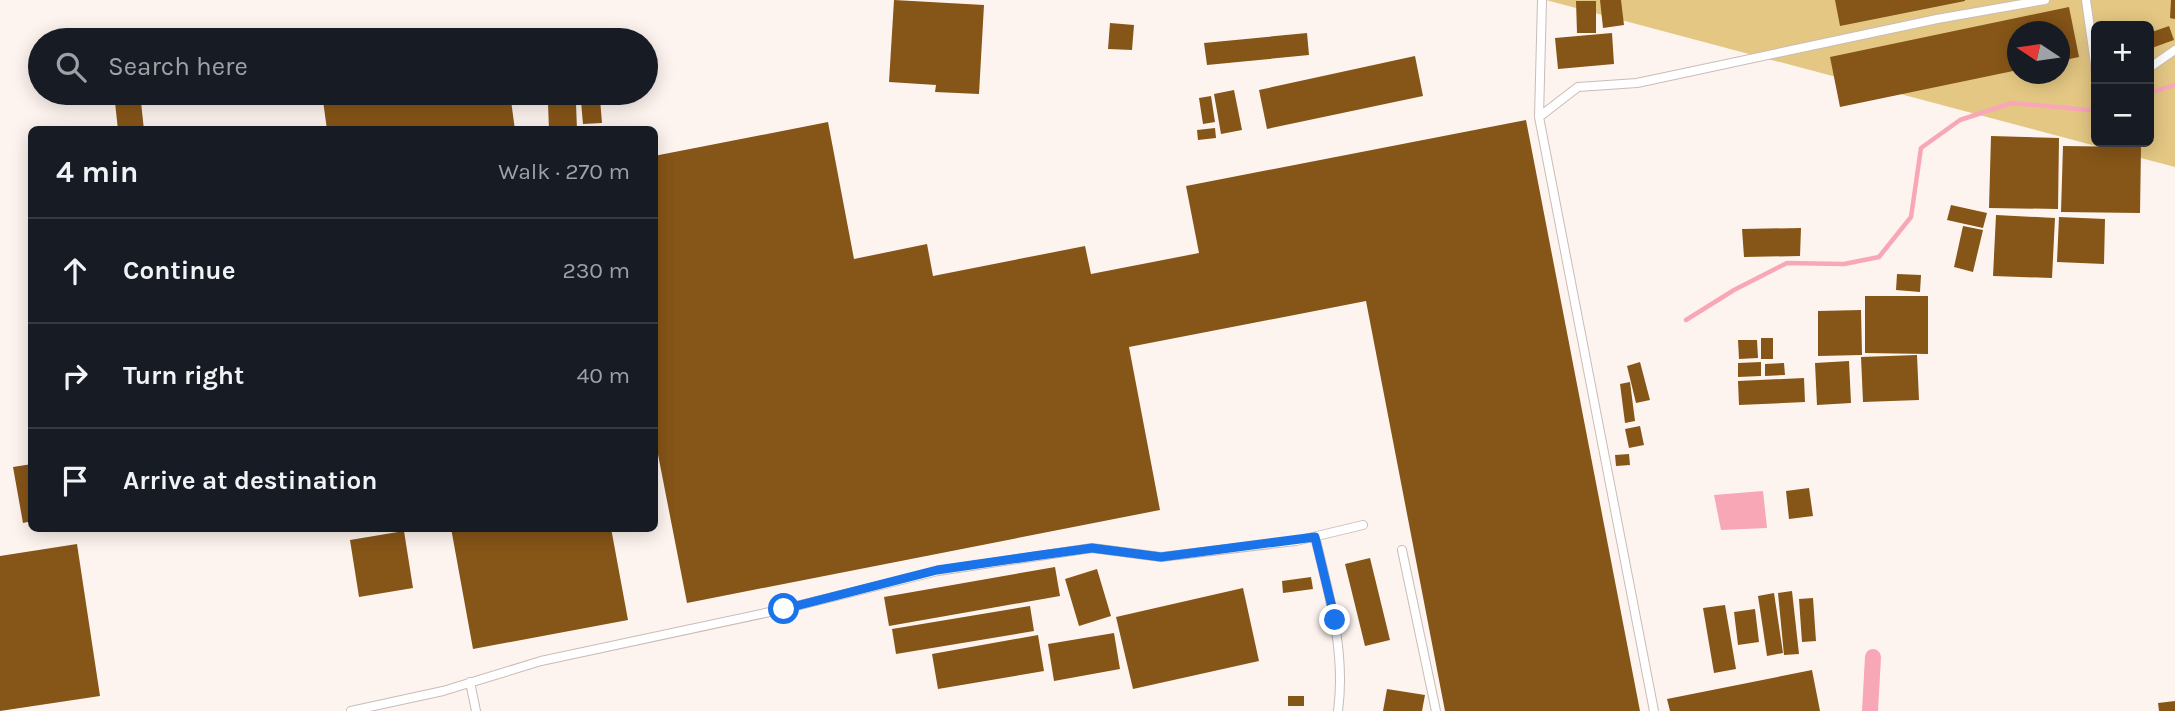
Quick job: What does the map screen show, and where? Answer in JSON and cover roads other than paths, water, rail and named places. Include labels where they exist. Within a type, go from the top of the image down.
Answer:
[{"type":"lane","points":[[1542,0],[1539,117],[1654,711]]},
{"type":"lane","points":[[1539,117],[1578,87],[1637,83],[1937,19],[2045,0]]},
{"type":"lane","points":[[2086,0],[2091,36]]},
{"type":"lane","points":[[2154,65],[2175,50]]},
{"type":"lane","points":[[351,711],[470,682],[541,661],[784,609],[937,570],[1092,548],[1161,557],[1315,537],[1363,525]]},
{"type":"lane","points":[[1315,537],[1335,620],[1340,669],[1338,711]]},
{"type":"lane","points":[[1402,550],[1436,711]]},
{"type":"lane","points":[[470,682],[476,711]]},
{"type":"waterway","points":[[2154,91],[2175,85]]},
{"type":"waterway","points":[[1686,320],[1734,290],[1787,263],[1844,264],[1879,257],[1911,217],[1921,148],[1960,120],[2012,103],[2091,109]]},
{"type":"waterway","points":[[1870,711],[1873,657]]}]
